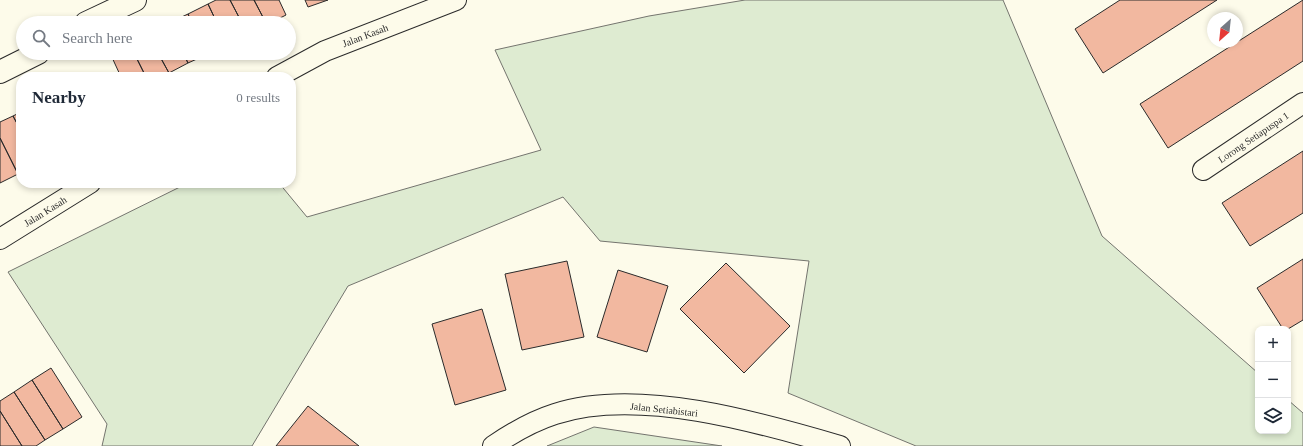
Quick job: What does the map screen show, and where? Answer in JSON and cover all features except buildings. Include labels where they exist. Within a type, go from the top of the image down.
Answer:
[{"type":"highway","points":[[101,16],[135,0]]},
{"type":"highway","points":[[0,56],[16,50]]},
{"type":"highway","points":[[0,72],[24,60]]},
{"type":"street","name":"Jalan Kasah","points":[[286,72],[325,51],[456,0]]},
{"type":"street","name":"Lorong Setiapuspa 1","points":[[1203,170],[1303,103]]},
{"type":"street","name":"Jalan Kasah","points":[[0,238],[82,188]]},
{"type":"street","name":"Jalan Setiabistari","points":[[493,446],[510,434],[555,414],[592,406],[640,404],[686,409],[777,427],[840,446]]},
{"type":"green space","points":[[745,0],[1003,0],[1102,236],[1255,370],[1255,434],[1291,434],[1291,403],[1303,413],[1303,446],[916,446],[788,393],[809,261],[600,241],[563,197],[348,286],[252,446],[102,446],[107,424],[8,272],[178,188],[283,188],[307,217],[541,150],[495,50],[649,16]]},
{"type":"green space","points":[[594,427],[722,446],[547,446]]}]
